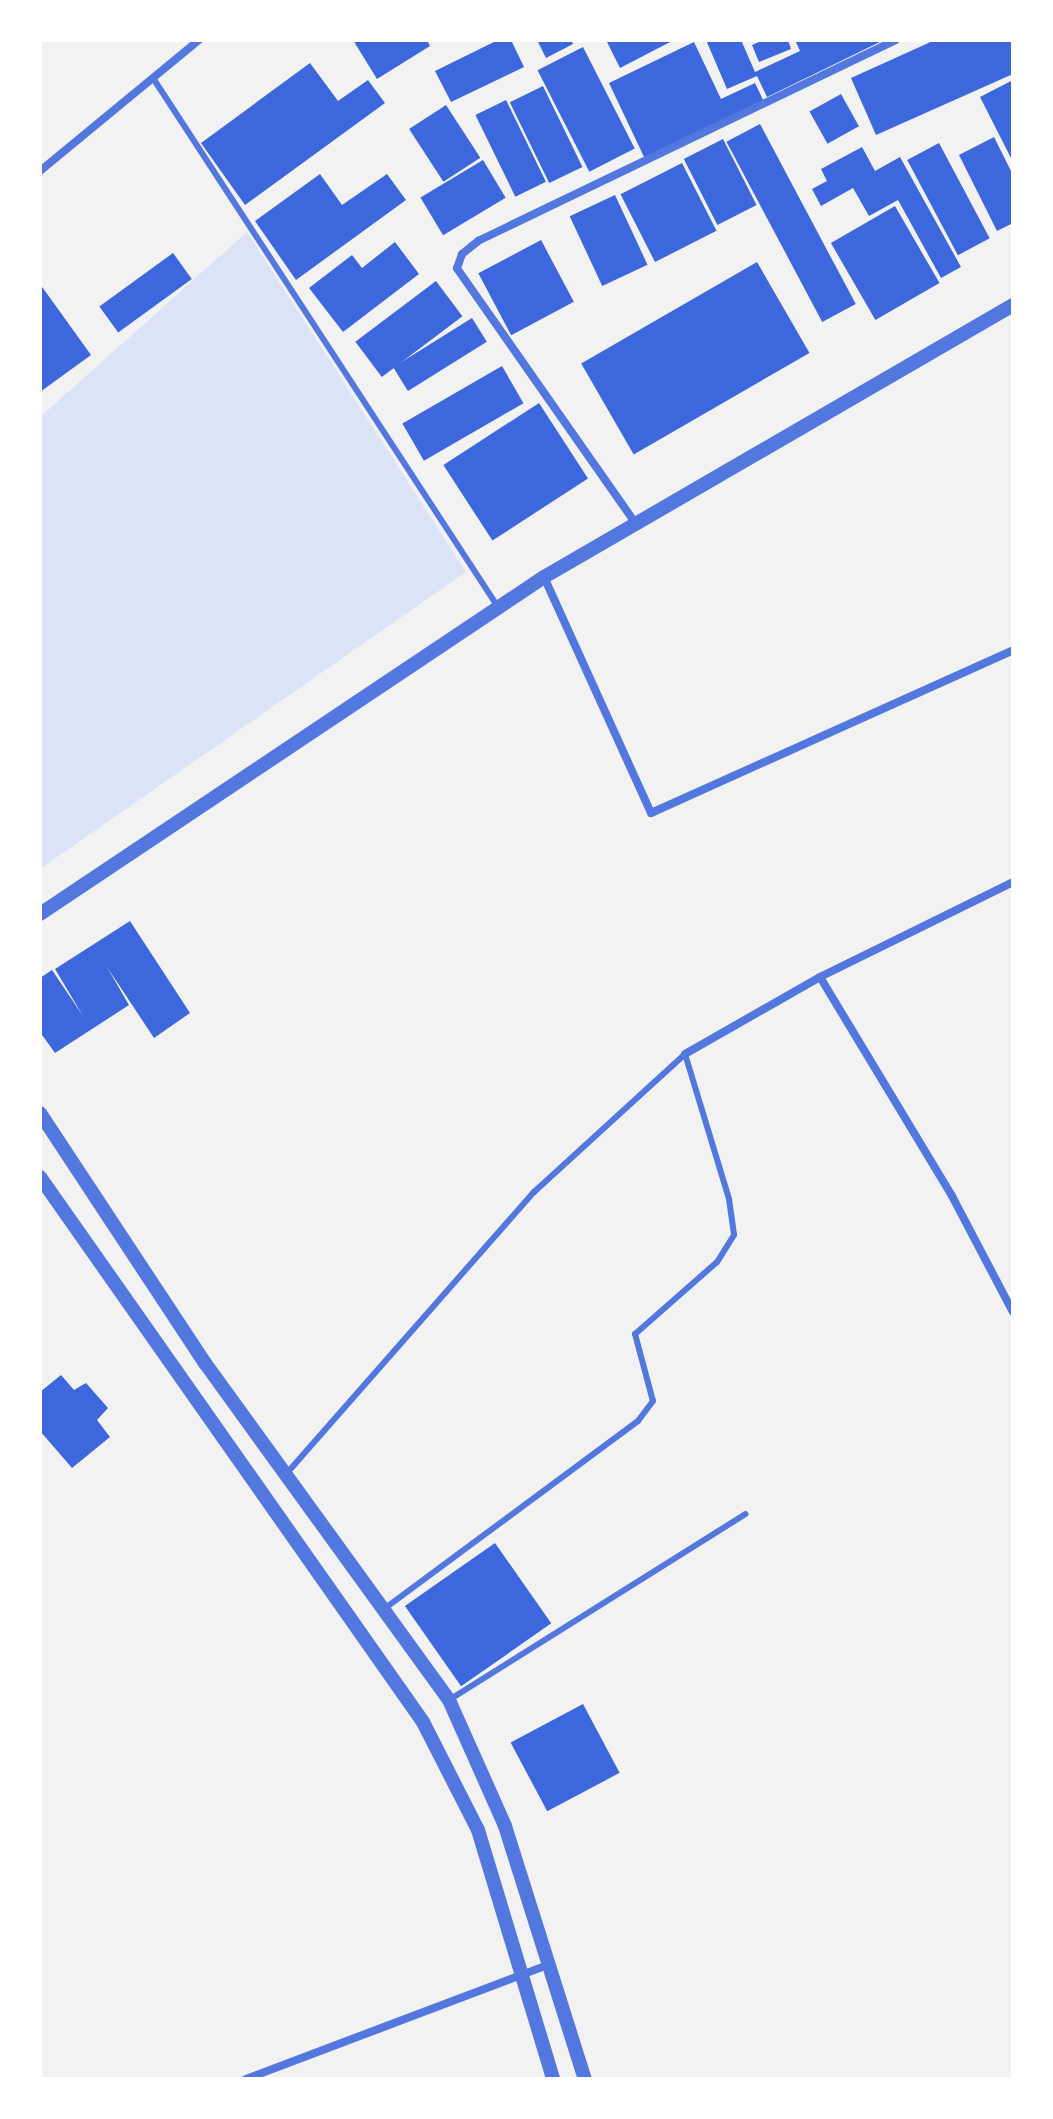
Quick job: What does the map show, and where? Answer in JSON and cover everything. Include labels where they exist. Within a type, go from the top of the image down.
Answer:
[{"type":"street","points":[[40,171],[199,40]]},
{"type":"street","points":[[636,524],[457,268],[462,254],[478,241],[896,40]]},
{"type":"street","points":[[40,914],[544,577],[1013,305]]},
{"type":"street","points":[[544,577],[651,813],[1013,650]]},
{"type":"street","points":[[685,1054],[820,977],[1013,882]]},
{"type":"street","points":[[820,977],[952,1196],[1013,1312]]},
{"type":"street","points":[[40,1113],[285,1475],[449,1700],[505,1826],[585,2079]]},
{"type":"street","points":[[40,1177],[423,1722],[478,1830],[553,2079]]},
{"type":"street","points":[[246,2079],[550,1964]]},
{"type":"lane","points":[[153,78],[498,607]]},
{"type":"lane","points":[[285,1475],[534,1192],[685,1054],[729,1199],[734,1235],[717,1262],[635,1334],[653,1401],[638,1421],[383,1610]]},
{"type":"lane","points":[[449,1700],[745,1514]]},
{"type":"shaded area","points":[[247,232],[466,572],[40,869],[40,417]]},
{"type":"building","points":[[353,40],[427,40],[430,46],[377,79]]},
{"type":"building","points":[[498,40],[511,40],[524,67],[451,102],[435,71]]},
{"type":"building","points":[[537,40],[571,40],[573,44],[546,58]]},
{"type":"building","points":[[606,40],[674,40],[620,68]]},
{"type":"building","points":[[706,40],[741,40],[755,72],[800,51],[795,40],[884,40],[767,97],[757,76],[727,89]]},
{"type":"building","points":[[763,40],[788,40],[791,49],[759,62],[752,45]]},
{"type":"building","points":[[935,40],[1013,40],[1013,74],[876,135],[851,78]]},
{"type":"building","points":[[694,42],[721,99],[755,83],[764,102],[645,159],[609,83]]},
{"type":"building","points":[[583,47],[635,149],[589,172],[538,70]]},
{"type":"building","points":[[310,63],[338,101],[368,80],[385,103],[245,205],[201,143]]},
{"type":"building","points":[[1013,80],[1013,162],[980,97]]},
{"type":"building","points":[[543,86],[582,167],[549,183],[510,102]]},
{"type":"building","points":[[841,94],[859,126],[827,144],[810,111]]},
{"type":"building","points":[[506,100],[546,182],[515,197],[475,115]]},
{"type":"building","points":[[446,105],[480,158],[443,182],[409,129]]},
{"type":"building","points":[[760,124],[856,304],[822,322],[726,142]]},
{"type":"building","points":[[994,137],[1013,175],[1013,223],[997,231],[959,155]]},
{"type":"building","points":[[723,139],[757,205],[717,225],[684,159]]},
{"type":"building","points":[[939,143],[990,238],[958,255],[907,160]]},
{"type":"building","points":[[862,147],[875,171],[900,157],[961,267],[941,278],[898,200],[869,216],[853,188],[821,206],[812,189],[827,181],[821,169]]},
{"type":"building","points":[[483,160],[506,198],[443,235],[420,198]]},
{"type":"building","points":[[682,163],[717,231],[655,262],[621,194]]},
{"type":"building","points":[[320,174],[342,205],[387,174],[406,200],[296,280],[255,221]]},
{"type":"building","points":[[615,195],[648,265],[602,286],[570,216]]},
{"type":"building","points":[[895,206],[940,283],[875,320],[831,243]]},
{"type":"building","points":[[541,240],[574,302],[511,335],[478,273]]},
{"type":"building","points":[[395,242],[419,274],[343,332],[309,288],[352,255],[362,268]]},
{"type":"building","points":[[173,253],[192,279],[118,332],[99,306]]},
{"type":"building","points":[[757,262],[810,353],[634,454],[581,364]]},
{"type":"building","points":[[436,281],[462,316],[382,377],[355,342]]},
{"type":"building","points":[[40,284],[91,355],[40,392]]},
{"type":"building","points":[[472,318],[487,342],[408,391],[393,367]]},
{"type":"building","points":[[502,366],[524,403],[424,461],[402,424]]},
{"type":"building","points":[[539,403],[588,478],[492,541],[443,465]]},
{"type":"building","points":[[130,921],[190,1013],[154,1038],[107,967],[129,1005],[55,1053],[40,1032],[40,978],[52,970],[83,1016],[55,969]]},
{"type":"building","points":[[61,1375],[74,1390],[86,1383],[108,1408],[97,1420],[110,1437],[72,1468],[40,1431],[40,1392]]},
{"type":"building","points":[[495,1543],[551,1623],[461,1686],[405,1606]]},
{"type":"building","points":[[583,1704],[620,1773],[547,1811],[511,1742]]}]
